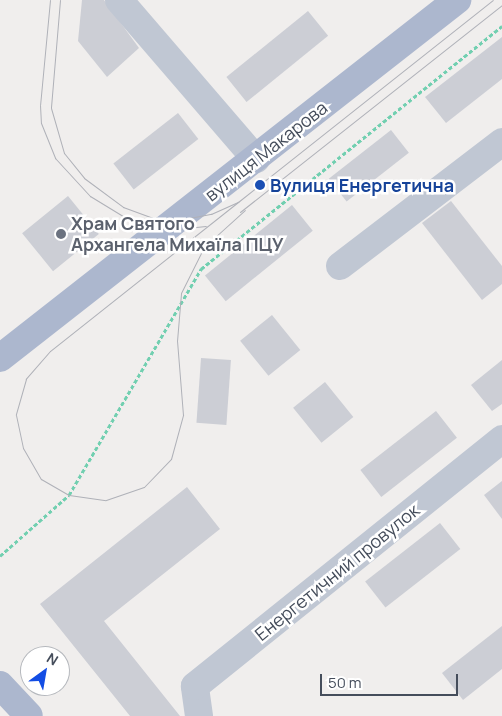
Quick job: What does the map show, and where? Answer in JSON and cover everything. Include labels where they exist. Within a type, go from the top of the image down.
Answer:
[{"type":"main road","name":"вулиця Макарова","points":[[1,357],[457,0]]},
{"type":"main road","points":[[0,685],[29,716]]},
{"type":"street","points":[[119,0],[256,159]]},
{"type":"street","points":[[340,266],[502,142]]},
{"type":"street","name":"Енергетичний провулок","points":[[199,716],[195,686],[502,439]]},
{"type":"path","points":[[0,556],[69,495],[177,317],[201,269],[502,26]]},
{"type":"building","points":[[82,0],[104,0],[139,48],[107,77],[78,41]]},
{"type":"building","points":[[308,11],[328,36],[247,102],[226,77]]},
{"type":"building","points":[[502,37],[502,79],[446,123],[425,97]]},
{"type":"building","points":[[178,113],[198,139],[134,189],[113,163]]},
{"type":"building","points":[[391,130],[409,153],[347,201],[329,179]]},
{"type":"building","name":"Храм Святого Архангела Михаїла ПЦУ","points":[[68,196],[99,234],[53,271],[22,233]]},
{"type":"building","points":[[451,201],[502,266],[502,284],[482,300],[422,223]]},
{"type":"building","points":[[292,205],[313,231],[226,301],[205,275]]},
{"type":"building","points":[[272,315],[300,350],[268,376],[240,341]]},
{"type":"building","points":[[201,358],[231,360],[226,425],[196,423]]},
{"type":"building","points":[[502,360],[502,404],[492,411],[471,385]]},
{"type":"building","points":[[325,382],[353,417],[321,443],[293,408]]},
{"type":"building","points":[[436,411],[457,438],[381,497],[360,470]]},
{"type":"building","points":[[502,481],[502,519],[484,495]]},
{"type":"building","points":[[187,487],[220,529],[104,621],[180,716],[130,716],[40,604]]},
{"type":"building","points":[[440,523],[460,549],[385,607],[365,581]]},
{"type":"building","points":[[502,626],[502,669],[463,700],[442,673]]},
{"type":"tram line","points":[[50,0],[40,105],[41,123],[55,158],[90,196],[131,221],[167,230],[206,226]]},
{"type":"tram line","points":[[60,0],[51,108],[64,153],[84,178],[123,207],[150,217],[179,220],[211,214],[238,202],[493,0]]},
{"type":"tram line","points":[[240,212],[502,5]]},
{"type":"tram line","points":[[238,202],[50,351],[26,379],[16,415],[23,448],[41,479],[69,495],[106,500],[144,487],[171,459],[183,415],[177,341],[181,293],[204,247],[245,210]]},
{"type":"place","name":"Вулиця Енергетична","points":[[260,185]]},
{"type":"place","name":"Храм Святого Архангела Михаїла ПЦУ","points":[[61,234]]}]
